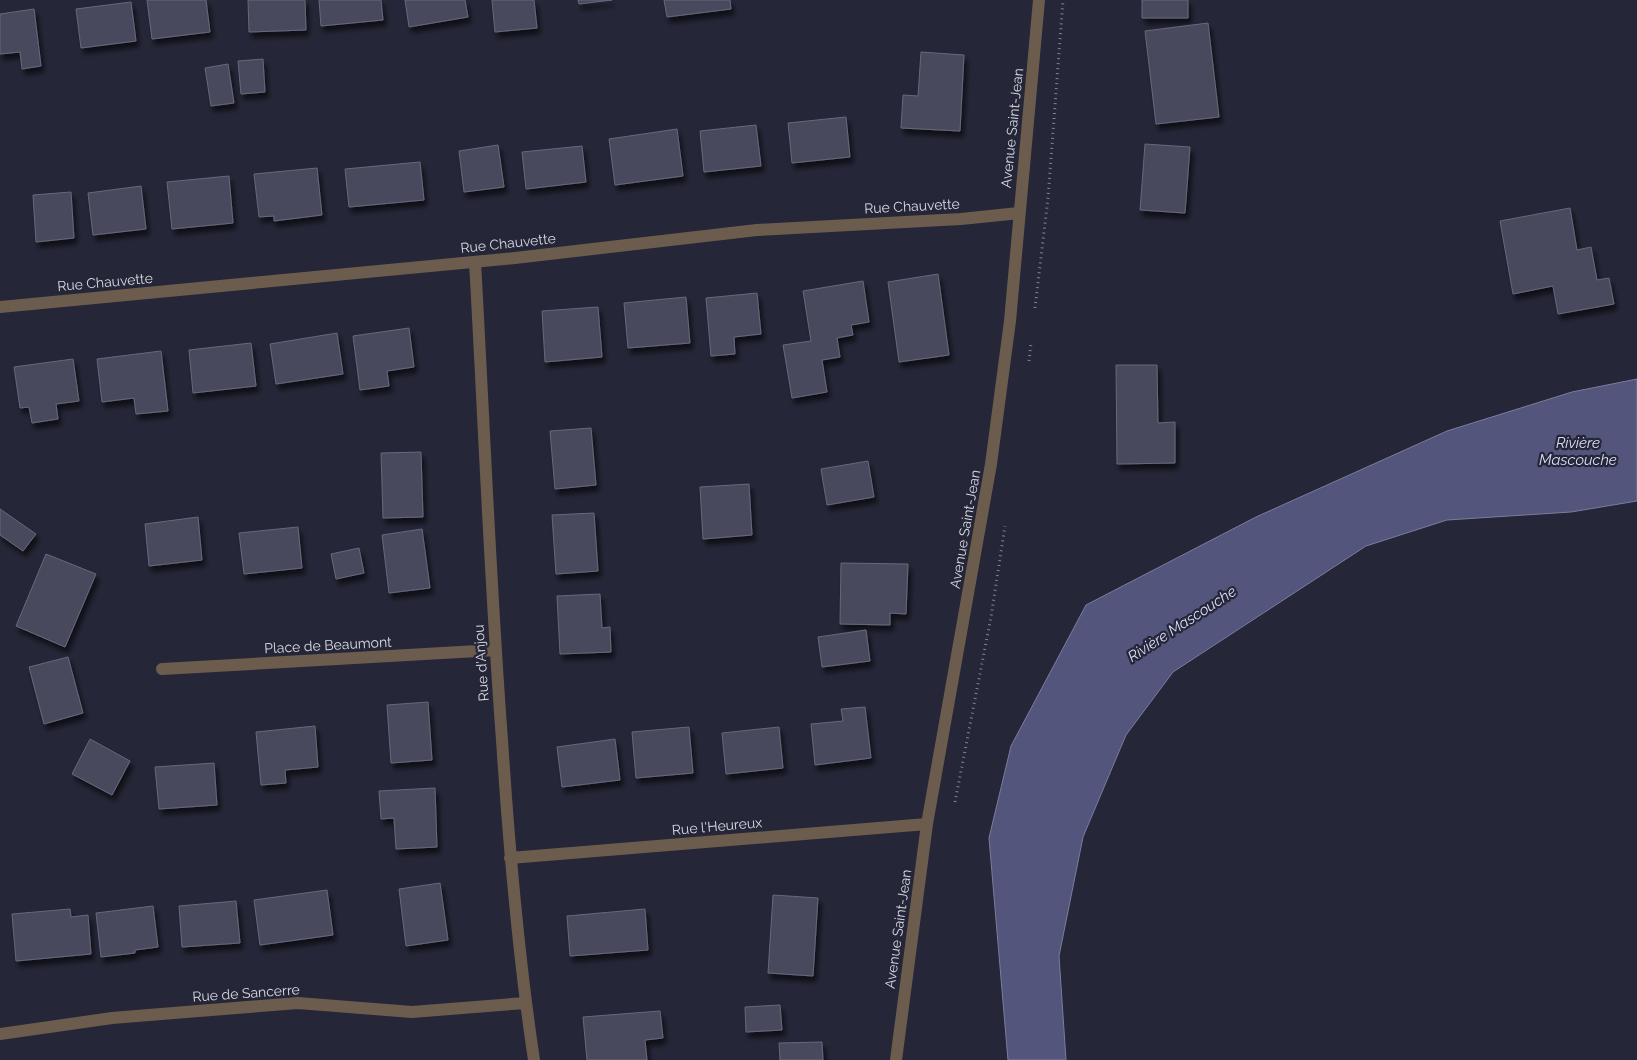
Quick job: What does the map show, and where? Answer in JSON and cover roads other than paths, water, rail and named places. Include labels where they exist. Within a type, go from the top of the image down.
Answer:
[{"type":"street","name":"Avenue Saint-Jean","points":[[896,1060],[927,824],[991,464],[1010,321],[1038,0]]},
{"type":"street","name":"Rue Chauvette","points":[[0,307],[475,262],[757,230],[952,219],[1019,213]]},
{"type":"street","name":"Rue d'Anjou","points":[[475,262],[495,650],[510,858],[525,1004],[534,1060]]},
{"type":"street","name":"Place de Beaumont","points":[[162,669],[495,650]]},
{"type":"street","name":"Rue l'Heureux","points":[[510,858],[927,824]]},
{"type":"street","name":"Rue de Sancerre","points":[[0,1034],[112,1018],[298,1002],[412,1012],[525,1004]]},
{"type":"water","name":"Rivière Mascouche","points":[[1637,379],[1637,501],[1571,512],[1447,520],[1366,546],[1173,672],[1126,735],[1083,837],[1059,956],[1066,1060],[1008,1060],[989,838],[1011,746],[1086,605],[1256,517],[1447,431],[1572,392]]}]
